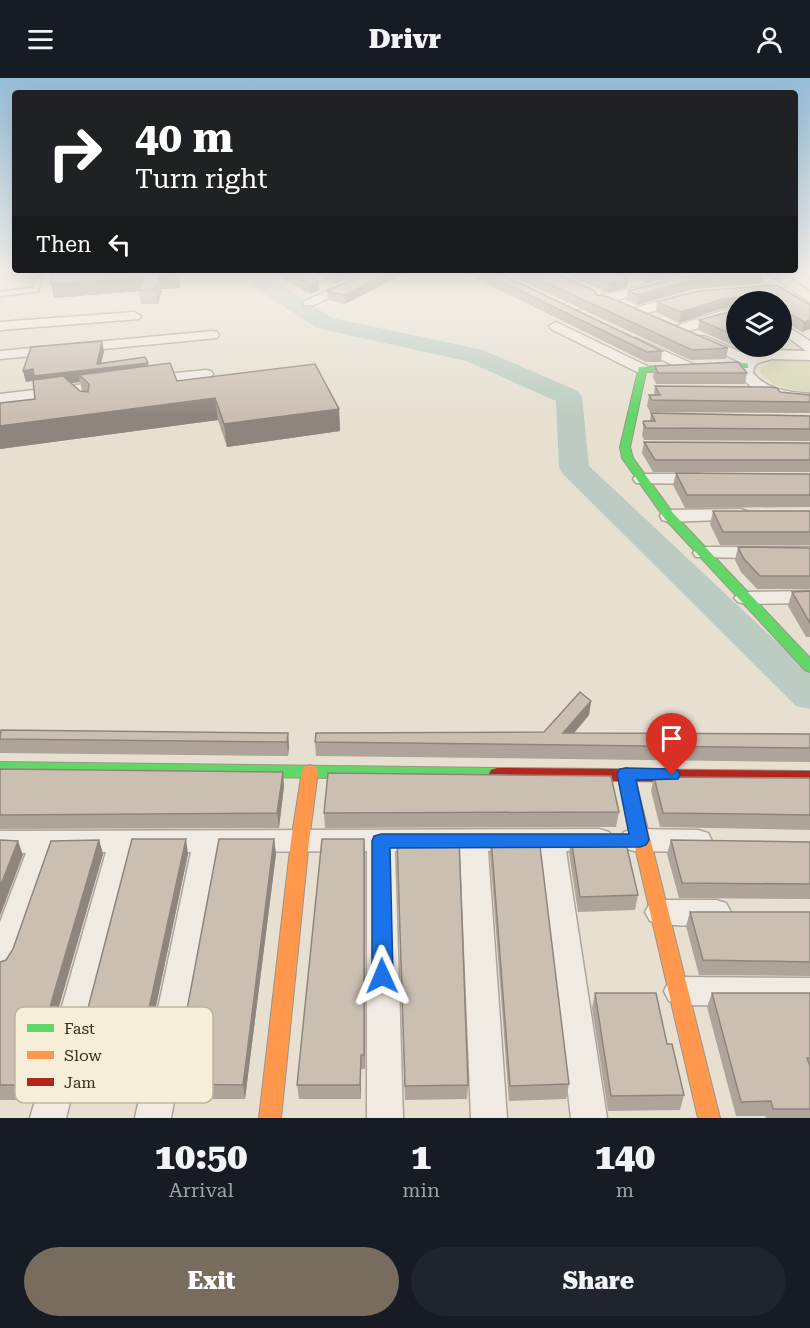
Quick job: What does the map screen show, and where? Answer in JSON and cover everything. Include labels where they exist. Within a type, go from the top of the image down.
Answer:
[{"type":"street","points":[[0,326],[113,318]]},
{"type":"street","points":[[649,318],[747,364]]},
{"type":"street","points":[[668,326],[709,318]]},
{"type":"street","points":[[556,326],[642,369],[747,364],[774,354],[810,356]]},
{"type":"street","points":[[792,334],[810,348]]},
{"type":"street","points":[[0,355],[212,335]]},
{"type":"street","points":[[627,338],[690,368]]},
{"type":"street","points":[[747,364],[745,373],[749,379],[770,391],[803,403]]},
{"type":"street","points":[[642,369],[644,391],[638,419],[625,447],[628,458],[669,516],[745,598],[800,645],[810,667]]},
{"type":"street","points":[[0,399],[72,394],[131,383],[206,374]]},
{"type":"street","points":[[746,391],[770,391]]},
{"type":"street","points":[[625,447],[648,447]]},
{"type":"street","points":[[642,479],[714,479]]},
{"type":"street","points":[[669,516],[763,515]]},
{"type":"street","points":[[703,553],[810,553]]},
{"type":"street","points":[[745,598],[810,597]]},
{"type":"street","points":[[0,768],[810,777]]},
{"type":"street","points":[[270,1118],[300,841],[310,771]]},
{"type":"street","points":[[626,774],[640,840],[680,991],[709,1118]]},
{"type":"street","points":[[551,840],[589,1118]]},
{"type":"street","points":[[0,842],[640,840],[719,842]]},
{"type":"street","points":[[175,1007],[207,841]]},
{"type":"street","points":[[381,841],[385,1118]]},
{"type":"street","points":[[473,841],[489,1118]]},
{"type":"street","points":[[78,1007],[123,842]]},
{"type":"street","points":[[0,963],[44,843]]},
{"type":"street","points":[[660,912],[741,912]]},
{"type":"street","points":[[680,991],[810,992]]},
{"type":"street","points":[[48,1118],[52,1103]]},
{"type":"street","points":[[153,1118],[156,1103]]},
{"type":"green space","points":[[796,359],[810,361],[810,393],[774,385],[761,374],[760,370],[772,362]]},
{"type":"building","points":[[576,318],[592,318],[662,351],[647,352]]},
{"type":"building","points":[[622,318],[657,318],[726,348],[692,350]]},
{"type":"building","points":[[726,318],[726,332],[699,320]]},
{"type":"building","points":[[796,318],[810,318],[810,320],[804,322]]},
{"type":"building","points":[[102,341],[97,364],[145,357],[148,363],[34,376],[33,369],[23,371],[31,347]]},
{"type":"building","points":[[738,362],[747,373],[658,373],[655,366]]},
{"type":"building","points":[[170,363],[177,381],[315,364],[339,409],[224,424],[215,398],[0,426],[0,403],[35,399],[33,380],[63,376],[80,391],[88,392],[89,384],[79,375]]},
{"type":"building","points":[[655,386],[769,387],[777,388],[780,392],[810,395],[810,402],[652,400],[649,395],[660,395]]},
{"type":"building","points":[[651,413],[810,416],[810,429],[646,428],[644,421],[655,421]]},
{"type":"building","points":[[644,442],[810,443],[810,460],[655,460]]},
{"type":"building","points":[[676,473],[810,474],[810,495],[687,495]]},
{"type":"building","points":[[713,511],[810,511],[810,532],[723,532]]},
{"type":"building","points":[[738,547],[810,548],[810,576],[760,576],[744,559]]},
{"type":"building","points":[[810,591],[810,623],[792,592]]},
{"type":"building","points":[[580,692],[591,701],[563,733],[810,734],[810,748],[315,742],[316,733],[544,732]]},
{"type":"building","points":[[1,730],[288,733],[287,742],[0,739]]},
{"type":"building","points":[[0,769],[283,772],[277,813],[0,815]]},
{"type":"building","points":[[328,773],[611,776],[619,812],[324,813]]},
{"type":"building","points":[[654,777],[810,778],[810,815],[663,813]]},
{"type":"building","points":[[397,838],[459,838],[468,1085],[405,1086]]},
{"type":"building","points":[[491,838],[539,838],[569,1084],[510,1086]]},
{"type":"building","points":[[571,838],[625,839],[638,895],[580,897]]},
{"type":"building","points":[[132,839],[186,839],[149,1007],[88,1007]]},
{"type":"building","points":[[219,839],[274,839],[243,1085],[213,1085],[213,1007],[187,1007]]},
{"type":"building","points":[[322,839],[364,839],[364,1055],[361,1055],[360,1085],[297,1085]]},
{"type":"building","points":[[0,840],[18,841],[0,887]]},
{"type":"building","points":[[99,840],[50,1007],[15,1007],[15,1085],[0,1085],[0,962],[6,960],[13,949],[51,841]]},
{"type":"building","points":[[671,840],[810,842],[810,884],[682,883]]},
{"type":"building","points":[[690,912],[810,912],[810,962],[703,960]]},
{"type":"building","points":[[595,993],[656,993],[667,1044],[672,1044],[684,1095],[611,1096]]},
{"type":"building","points":[[712,993],[810,993],[810,1058],[807,1058],[810,1066],[810,1109],[773,1109],[771,1101],[741,1102]]},
{"type":"waterway","points":[[316,318],[325,323],[474,355],[569,397],[574,468],[810,696]]},
{"type":"traffic: fast","points":[[745,366],[642,369],[625,447],[628,458],[669,516],[810,667]]},
{"type":"traffic: fast","points":[[0,768],[497,774]]},
{"type":"traffic: slow","points":[[270,1118],[300,841],[310,771]]},
{"type":"traffic: slow","points":[[626,774],[709,1118]]},
{"type":"traffic: jam","points":[[497,774],[810,777]]},
{"type":"route","points":[[382,976],[381,841],[640,840],[626,774],[672,775]]}]
